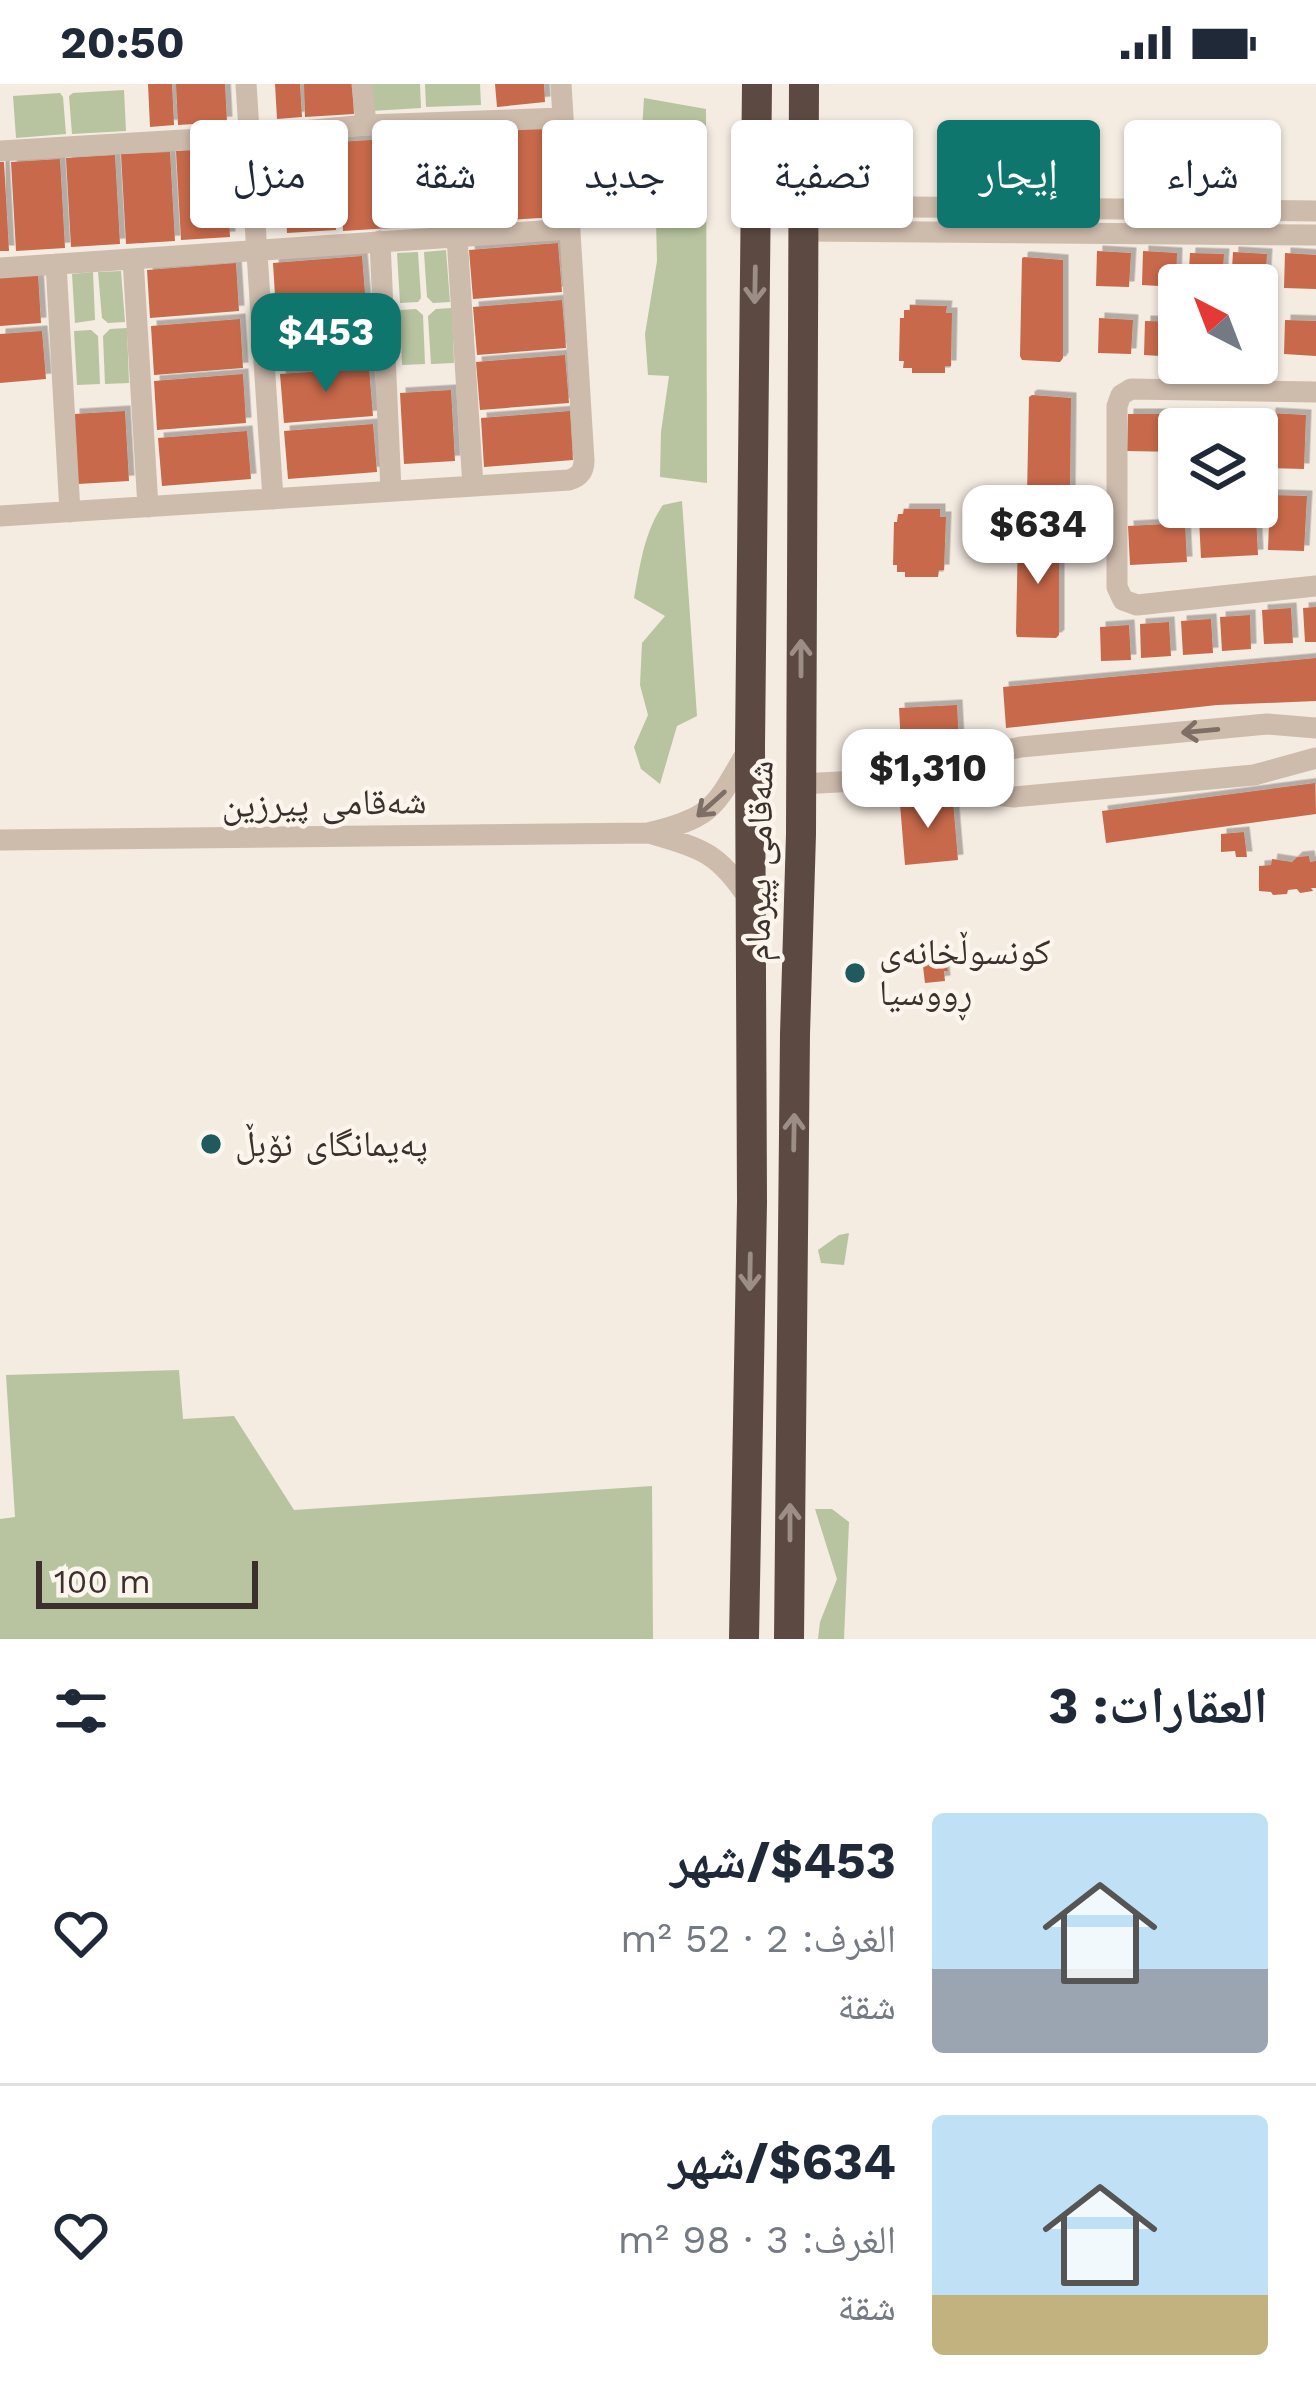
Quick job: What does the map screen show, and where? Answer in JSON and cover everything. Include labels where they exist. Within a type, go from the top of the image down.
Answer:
[{"type":"highway","name":"شەقامی پیرمام","points":[[744,1639],[752,1202],[750,747],[757,84]]},
{"type":"highway","name":"شەقامی پیرمام","points":[[804,84],[804,120]]},
{"type":"highway","name":"شەقامی پیرمام","points":[[789,1639],[805,228]]},
{"type":"street","points":[[246,84],[249,120]]},
{"type":"street","points":[[362,84],[367,125]]},
{"type":"street","points":[[0,517],[569,480],[583,470],[562,84]]},
{"type":"street","points":[[348,127],[563,118]]},
{"type":"street","points":[[0,151],[190,140]]},
{"type":"street","points":[[1100,208],[1316,212]]},
{"type":"street","points":[[1107,208],[1107,233]]},
{"type":"street","points":[[913,225],[1068,233],[1316,236]]},
{"type":"street","points":[[255,228],[273,499]]},
{"type":"street","points":[[1068,228],[1068,233]]},
{"type":"street","points":[[0,268],[570,230]]},
{"type":"street","points":[[458,237],[472,486]]},
{"type":"street","points":[[380,241],[391,491]]},
{"type":"street","points":[[133,259],[148,507]]},
{"type":"street","points":[[56,264],[70,512]]},
{"type":"street","points":[[1316,392],[1127,390],[1117,402],[1117,452],[1118,586],[1127,603],[1316,586]]},
{"type":"street","points":[[800,791],[929,783],[1014,797],[1265,773],[1312,759],[1310,728],[1267,724],[1021,747],[967,760],[929,783]]},
{"type":"street","points":[[649,833],[690,820],[716,805],[750,747]]},
{"type":"street","points":[[967,760],[970,792]]},
{"type":"street","points":[[649,833],[713,856],[729,869],[751,903]]},
{"type":"street","name":"شەقامی پیرزین","points":[[0,840],[649,833]]},
{"type":"green space","points":[[370,84],[420,84],[421,108],[371,111]]},
{"type":"green space","points":[[425,84],[480,84],[481,105],[426,107]]},
{"type":"green space","points":[[124,90],[126,131],[72,134],[69,96]]},
{"type":"green space","points":[[60,93],[66,134],[16,138],[13,96]]},
{"type":"green space","points":[[644,98],[706,109],[706,120],[643,120]]},
{"type":"green space","points":[[656,228],[706,228],[707,483],[660,477],[669,376],[648,375],[645,334],[657,261]]},
{"type":"green space","points":[[446,250],[450,302],[433,303],[427,297],[424,252]]},
{"type":"green space","points":[[418,252],[421,298],[400,303],[397,253]]},
{"type":"green space","points":[[121,271],[125,322],[108,323],[102,318],[98,272]]},
{"type":"green space","points":[[93,272],[95,320],[75,323],[72,274]]},
{"type":"green space","points":[[452,308],[454,363],[431,364],[428,316],[436,309]]},
{"type":"green space","points":[[416,309],[423,315],[425,364],[402,365],[400,310]]},
{"type":"green space","points":[[127,328],[129,383],[105,384],[103,336],[110,329]]},
{"type":"green space","points":[[91,330],[98,336],[100,384],[77,385],[74,331]]},
{"type":"green space","points":[[682,501],[697,716],[677,726],[660,784],[641,769],[634,747],[648,715],[640,685],[642,643],[665,616],[634,598],[651,526],[663,505]]},
{"type":"green space","points":[[849,1233],[844,1265],[821,1263],[818,1250]]},
{"type":"green space","points":[[179,1370],[183,1419],[234,1416],[294,1510],[652,1486],[653,1639],[0,1639],[0,1519],[15,1517],[6,1375]]},
{"type":"green space","points":[[815,1509],[832,1509],[849,1522],[844,1639],[818,1639],[837,1579]]},
{"type":"building","points":[[148,84],[172,84],[174,125],[150,127]]},
{"type":"building","points":[[176,84],[225,84],[227,120],[190,120],[190,124],[178,125]]},
{"type":"building","points":[[275,84],[300,84],[302,117],[277,119]]},
{"type":"building","points":[[304,84],[352,84],[354,114],[305,117]]},
{"type":"building","points":[[495,84],[544,84],[545,102],[497,107]]},
{"type":"building","points":[[542,128],[542,218],[518,219],[518,130]]},
{"type":"building","points":[[372,140],[372,228],[391,228],[343,231],[348,228],[348,141]]},
{"type":"building","points":[[190,150],[190,228],[229,228],[230,237],[181,240],[176,151]]},
{"type":"building","points":[[170,152],[175,241],[126,244],[121,154]]},
{"type":"building","points":[[115,155],[120,244],[71,247],[66,158]]},
{"type":"building","points":[[60,159],[65,248],[16,251],[11,162]]},
{"type":"building","points":[[0,162],[4,162],[9,251],[0,251]]},
{"type":"building","points":[[287,228],[336,228],[336,230],[287,233]]},
{"type":"building","points":[[558,243],[562,292],[473,299],[469,250]]},
{"type":"building","points":[[1097,251],[1131,253],[1129,287],[1096,286]]},
{"type":"building","points":[[1143,251],[1177,253],[1177,264],[1158,264],[1158,286],[1142,285]]},
{"type":"building","points":[[1233,252],[1267,254],[1266,264],[1232,264]]},
{"type":"building","points":[[1190,253],[1224,254],[1223,264],[1189,264]]},
{"type":"building","points":[[1285,253],[1316,255],[1316,289],[1284,288]]},
{"type":"building","points":[[362,256],[366,305],[276,312],[273,263]]},
{"type":"building","points":[[1024,257],[1063,260],[1060,362],[1022,360],[1020,356]]},
{"type":"building","points":[[236,263],[239,311],[150,318],[147,270]]},
{"type":"building","points":[[38,274],[41,323],[0,326],[0,277]]},
{"type":"building","points":[[562,300],[566,348],[477,355],[473,307]]},
{"type":"building","points":[[910,305],[947,306],[946,313],[952,313],[951,366],[945,366],[945,373],[912,373],[912,368],[903,368],[904,361],[899,361],[900,318]]},
{"type":"building","points":[[366,312],[370,361],[281,368],[277,319]]},
{"type":"building","points":[[1099,318],[1133,320],[1131,354],[1098,353]]},
{"type":"building","points":[[240,319],[243,368],[154,375],[151,326]]},
{"type":"building","points":[[1285,320],[1316,321],[1316,356],[1284,354]]},
{"type":"building","points":[[1145,321],[1158,321],[1158,356],[1144,355]]},
{"type":"building","points":[[42,331],[46,379],[0,383],[0,334]]},
{"type":"building","points":[[565,355],[569,403],[480,410],[476,362]]},
{"type":"building","points":[[369,368],[373,416],[284,423],[280,374]]},
{"type":"building","points":[[243,374],[246,423],[157,430],[154,381]]},
{"type":"building","points":[[451,390],[455,461],[404,464],[400,393]]},
{"type":"building","points":[[1032,395],[1071,398],[1067,500],[1029,499],[1027,495]]},
{"type":"building","points":[[125,411],[129,481],[78,484],[74,414]]},
{"type":"building","points":[[570,411],[573,460],[484,467],[481,418]]},
{"type":"building","points":[[1278,413],[1306,415],[1304,469],[1278,468]]},
{"type":"building","points":[[1128,414],[1158,414],[1158,452],[1127,451]]},
{"type":"building","points":[[373,424],[377,472],[288,479],[284,431]]},
{"type":"building","points":[[247,431],[251,479],[162,486],[158,438]]},
{"type":"building","points":[[1278,495],[1307,496],[1304,551],[1268,550],[1269,528],[1278,528]]},
{"type":"building","points":[[904,509],[940,509],[940,517],[946,517],[944,570],[939,570],[938,577],[905,577],[893,565],[894,522]]},
{"type":"building","points":[[1128,526],[1185,528],[1187,562],[1130,565]]},
{"type":"building","points":[[1199,528],[1257,528],[1258,555],[1201,558]]},
{"type":"building","points":[[1020,533],[1059,537],[1056,638],[1017,637]]},
{"type":"building","points":[[1316,607],[1316,642],[1305,642],[1303,608]]},
{"type":"building","points":[[1291,608],[1293,643],[1264,644],[1262,610]]},
{"type":"building","points":[[1250,615],[1251,649],[1222,651],[1220,617]]},
{"type":"building","points":[[1211,619],[1213,653],[1183,655],[1181,621]]},
{"type":"building","points":[[1169,622],[1171,656],[1141,658],[1140,624]]},
{"type":"building","points":[[1129,625],[1131,660],[1101,661],[1100,627]]},
{"type":"building","points":[[1316,658],[1316,701],[1217,705],[1006,728],[1003,687]]},
{"type":"building","points":[[957,705],[960,761],[902,764],[899,708]]},
{"type":"building","points":[[1315,783],[1316,814],[1106,843],[1102,811]]},
{"type":"building","points":[[934,795],[935,803],[953,801],[958,860],[905,865],[900,804],[905,798]]},
{"type":"building","points":[[1244,832],[1247,857],[1236,857],[1235,851],[1221,852],[1221,834]]},
{"type":"building","points":[[1309,856],[1310,862],[1316,861],[1313,891],[1273,895],[1259,891],[1259,866],[1271,865],[1272,859],[1292,862]]},
{"type":"building","points":[[943,955],[948,971],[944,971],[945,981],[925,983],[922,958]]},
{"type":"place","name":"کونسوڵخانەی ڕووسیا","points":[[855,973]]},
{"type":"place","name":"پەیمانگای نۆبڵ","points":[[211,1144]]}]
